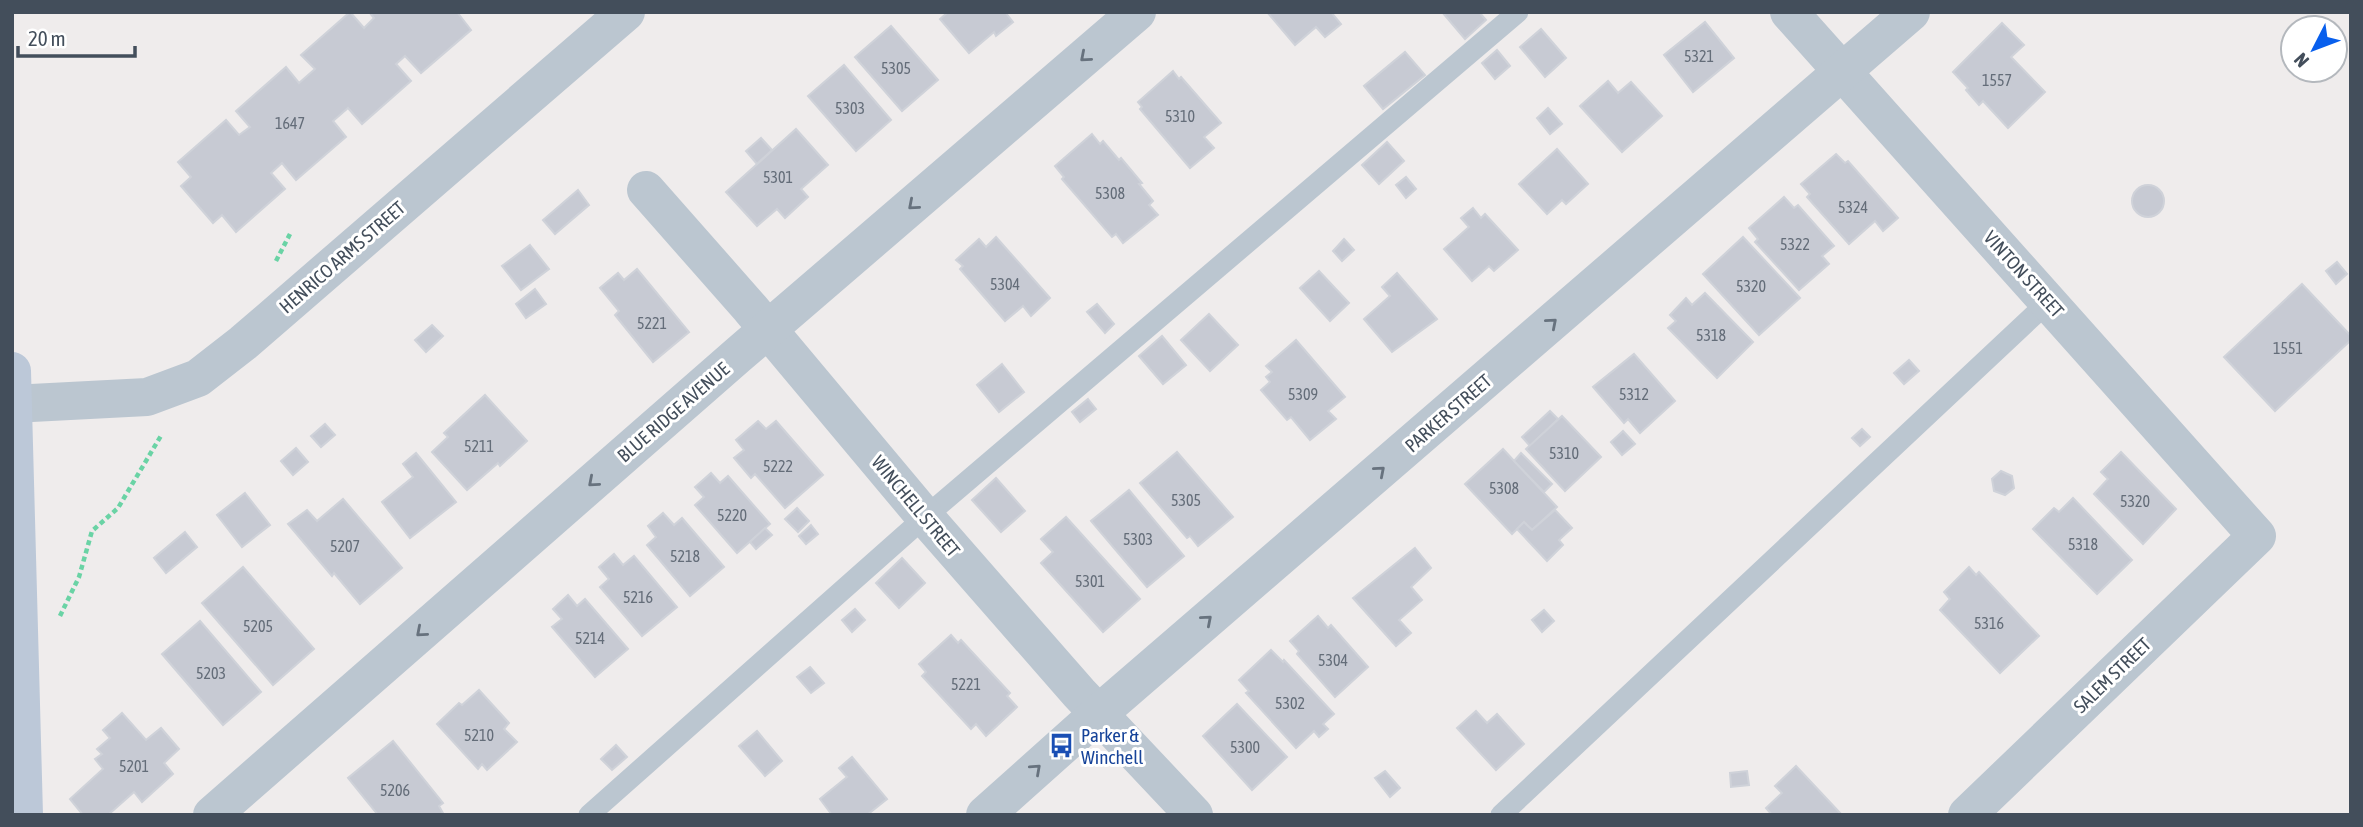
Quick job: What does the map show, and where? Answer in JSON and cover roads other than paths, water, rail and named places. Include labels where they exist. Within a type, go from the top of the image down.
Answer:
[{"type":"main road","points":[[13,393],[24,815]]},
{"type":"street","name":"HENRICO ARMS STREET","points":[[13,393],[147,397],[198,378],[243,343],[626,12]]},
{"type":"street","name":"BLUE RIDGE AVENUE","points":[[216,814],[768,329],[1137,12]]},
{"type":"street","name":"VINTON STREET","points":[[1789,12],[2257,536]]},
{"type":"street","name":"PARKER STREET","points":[[985,815],[1098,714],[1911,12]]},
{"type":"street","name":"WINCHELL STREET","points":[[646,190],[768,329],[925,517],[1098,714],[1194,815]]},
{"type":"street","name":"SALEM STREET","points":[[1967,815],[2257,536]]},
{"type":"lane","points":[[589,815],[925,517],[1518,12]]},
{"type":"lane","points":[[1501,815],[2049,301]]},
{"type":"place","name":"Parker & Winchell","points":[[1061,746]]}]
